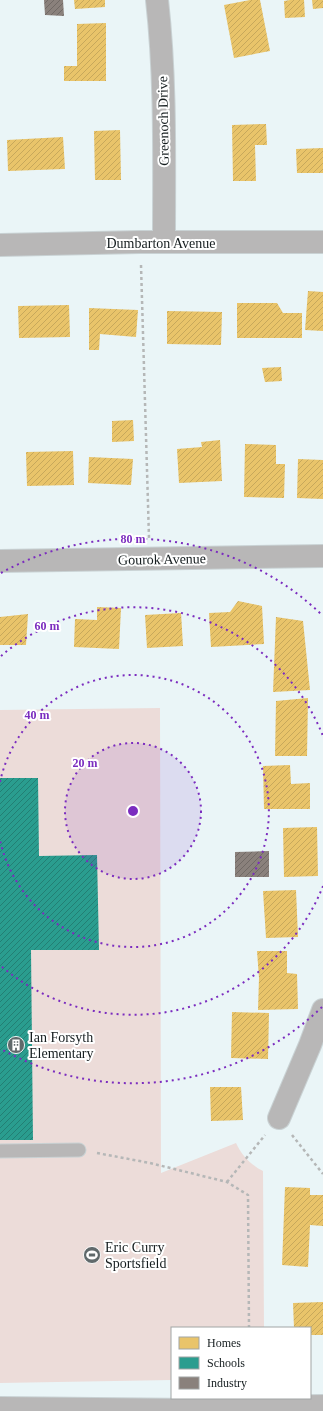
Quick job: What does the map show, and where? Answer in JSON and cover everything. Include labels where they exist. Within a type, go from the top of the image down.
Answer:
[{"type":"street","name":"Greenoch Drive","points":[[157,0],[160,32],[163,114],[164,242]]},
{"type":"street","name":"Dumbarton Avenue","points":[[0,245],[140,242],[323,242]]},
{"type":"street","name":"Gourok Avenue","points":[[0,561],[323,556]]},
{"type":"street","points":[[279,1118],[323,1010]]},
{"type":"street","points":[[0,1408],[191,1410],[323,1406]]},
{"type":"lane","points":[[0,1151],[79,1150]]},
{"type":"path","points":[[140,242],[150,559]]},
{"type":"path","points":[[227,1182],[279,1118],[323,1174]]},
{"type":"path","points":[[79,1150],[150,1163],[227,1182],[248,1194],[249,1327]]},
{"type":"shaded area","points":[[160,708],[161,1173],[236,1143],[247,1159],[254,1166],[263,1171],[264,1327],[171,1327],[171,1380],[0,1383],[0,710]]},
{"type":"building: Homes","points":[[74,0],[105,0],[105,7],[75,9]]},
{"type":"building: Homes","points":[[250,0],[260,0],[270,51],[234,58],[224,5]]},
{"type":"building: Homes","points":[[304,0],[305,17],[285,18],[284,1]]},
{"type":"building: Homes","points":[[312,0],[323,0],[323,8],[313,9]]},
{"type":"building: Homes","points":[[106,23],[106,81],[64,81],[64,66],[77,66],[77,24]]},
{"type":"building: Homes","points":[[266,124],[267,145],[255,145],[256,181],[233,181],[232,125]]},
{"type":"building: Homes","points":[[120,130],[121,180],[95,180],[94,131]]},
{"type":"building: Homes","points":[[63,137],[65,169],[8,171],[7,140]]},
{"type":"building: Homes","points":[[323,148],[323,173],[297,173],[296,149]]},
{"type":"building: Homes","points":[[308,291],[323,292],[323,331],[305,330]]},
{"type":"building: Homes","points":[[237,303],[277,303],[283,313],[302,313],[302,338],[237,338]]},
{"type":"building: Homes","points":[[69,305],[70,337],[19,338],[18,306]]},
{"type":"building: Homes","points":[[89,308],[138,310],[136,337],[100,334],[99,350],[89,350]]},
{"type":"building: Homes","points":[[167,311],[222,312],[221,345],[167,344]]},
{"type":"building: Homes","points":[[281,367],[282,381],[265,382],[262,368]]},
{"type":"building: Homes","points":[[133,420],[134,441],[112,442],[112,421]]},
{"type":"building: Homes","points":[[220,440],[222,481],[179,483],[177,449],[202,447],[201,442]]},
{"type":"building: Homes","points":[[245,444],[276,445],[276,464],[285,464],[284,498],[244,497]]},
{"type":"building: Homes","points":[[73,451],[74,485],[27,486],[26,452]]},
{"type":"building: Homes","points":[[89,457],[133,459],[131,485],[88,483]]},
{"type":"building: Homes","points":[[298,459],[323,460],[323,499],[297,498]]},
{"type":"building: Homes","points":[[238,601],[262,606],[264,644],[211,647],[209,613],[230,612]]},
{"type":"building: Homes","points":[[97,607],[121,608],[119,649],[74,647],[75,619],[97,620]]},
{"type":"building: Homes","points":[[181,613],[183,646],[147,648],[145,615]]},
{"type":"building: Homes","points":[[28,614],[26,645],[0,645],[0,617]]},
{"type":"building: Homes","points":[[276,617],[303,621],[310,690],[273,692]]},
{"type":"building: Homes","points":[[308,698],[307,756],[275,756],[276,701]]},
{"type":"building: Homes","points":[[290,765],[291,784],[310,783],[310,809],[264,809],[263,766]]},
{"type":"building: Homes","points":[[317,827],[318,876],[284,877],[283,828]]},
{"type":"building: Homes","points":[[296,890],[298,937],[266,938],[263,891]]},
{"type":"building: Homes","points":[[257,951],[287,951],[287,973],[297,974],[298,1009],[258,1010],[259,978]]},
{"type":"building: Homes","points":[[232,1012],[269,1013],[268,1059],[231,1058]]},
{"type":"building: Homes","points":[[210,1087],[241,1087],[243,1120],[211,1121]]},
{"type":"building: Homes","points":[[285,1187],[310,1188],[310,1195],[323,1195],[323,1226],[310,1225],[308,1267],[282,1265]]},
{"type":"building: Homes","points":[[323,1302],[323,1335],[311,1335],[311,1327],[294,1327],[293,1303]]},
{"type":"building: Schools","name":"Ian Forsyth Elementary","points":[[0,778],[38,778],[39,856],[97,855],[99,950],[31,950],[33,1140],[0,1140]]},
{"type":"building: Industry","points":[[44,0],[63,0],[64,16],[45,15]]},
{"type":"building: Industry","points":[[269,851],[269,877],[235,877],[235,852]]},
{"type":"place","name":"Ian Forsyth Elementary","points":[[16,1045]]},
{"type":"place","name":"Eric Curry Sportsfield","points":[[92,1255]]}]
